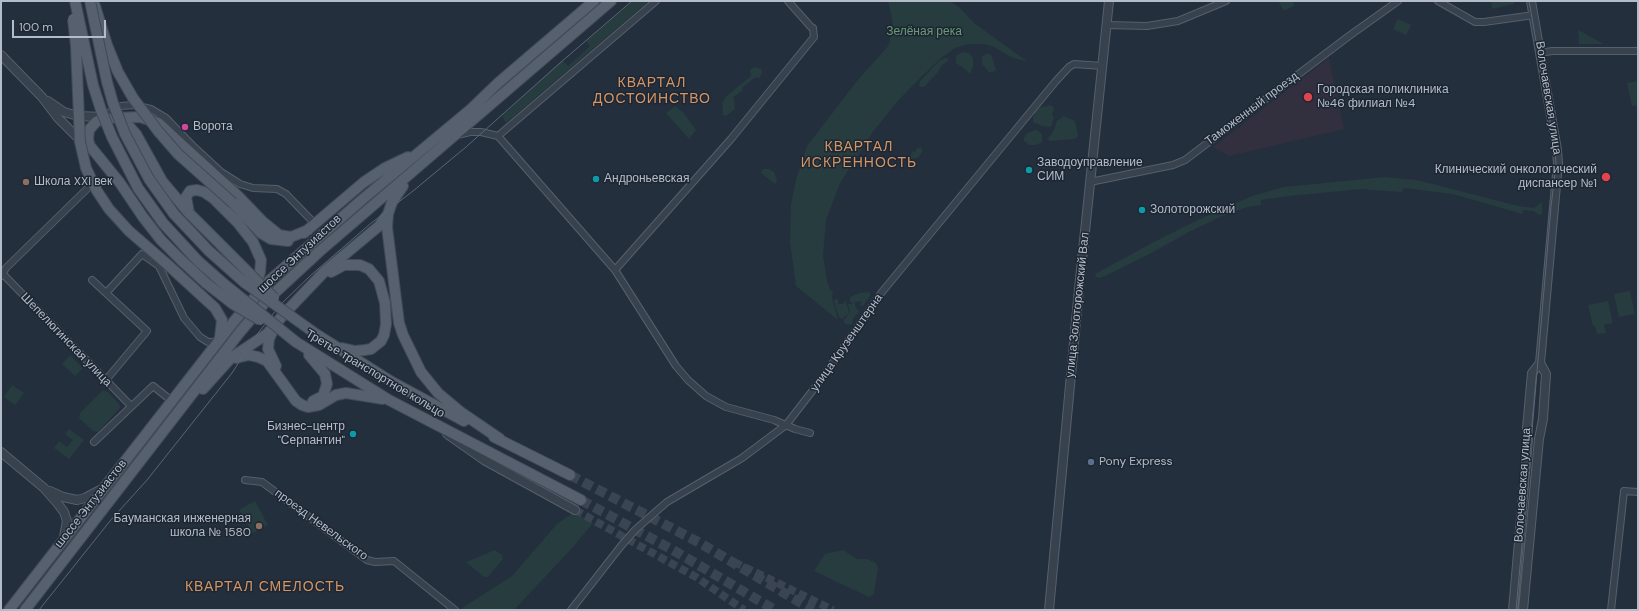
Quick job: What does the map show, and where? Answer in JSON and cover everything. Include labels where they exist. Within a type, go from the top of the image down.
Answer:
[{"type":"main road","points":[[71,1],[76,46],[80,142],[86,168],[96,191],[129,231],[215,308],[223,323],[220,339]]},
{"type":"main road","name":"Третье транспортное кольцо","points":[[75,1],[93,85],[101,110],[115,144],[138,188],[164,223],[198,261],[283,333],[296,342],[389,400],[581,500]]},
{"type":"main road","name":"Третье транспортное кольцо","points":[[90,1],[107,82],[125,134],[149,179],[174,214],[209,251],[245,283],[297,321],[392,382],[500,440],[570,475]]},
{"type":"main road","points":[[93,1],[107,45],[118,72],[133,98],[178,154],[233,202],[261,233],[271,239],[288,241],[294,239],[312,227],[364,182],[384,168],[418,153]]},
{"type":"main road","name":"шоссе Энтузиастов","points":[[9,610],[246,306],[270,280],[297,255],[594,1]]},
{"type":"main road","name":"шоссе Энтузиастов","points":[[25,610],[240,332],[278,290],[320,251],[611,1]]},
{"type":"main road","points":[[283,333],[232,304],[181,260],[161,240],[142,217],[120,183],[90,146],[88,134],[91,126],[109,118],[140,117],[158,123],[238,196],[263,222],[279,235],[291,237],[312,227]]},
{"type":"main road","points":[[109,118],[125,122],[130,127],[136,134],[162,181],[189,213],[297,321]]},
{"type":"main road","points":[[179,412],[235,356],[267,334],[284,314],[325,272],[379,226],[388,214],[396,194],[418,168]]},
{"type":"main road","points":[[189,213],[186,196],[190,191],[197,190],[204,192],[213,198],[253,242],[261,260],[257,284],[246,306]]},
{"type":"main road","points":[[388,214],[387,227],[399,323],[407,346],[421,372],[438,393],[462,413],[500,440]]},
{"type":"main road","points":[[310,287],[344,265],[360,265],[369,269],[379,282],[385,304],[386,324],[384,335],[381,341],[371,348],[355,351],[342,348],[316,334]]},
{"type":"main road","points":[[284,314],[272,331],[269,339],[269,352],[273,361],[296,395],[306,401],[315,401],[326,392],[327,380],[317,364],[296,342]]},
{"type":"main road","points":[[222,370],[234,360],[244,355],[263,358],[272,366],[296,401],[308,407],[319,405],[336,395],[346,393],[389,400]]},
{"type":"street","points":[[498,136],[656,1]]},
{"type":"street","points":[[615,270],[731,139],[814,37],[812,28],[788,1]]},
{"type":"street","name":"улица Золоторожский Вал","points":[[1049,610],[1109,1]]},
{"type":"street","points":[[1107,25],[1147,26],[1178,21],[1226,1]]},
{"type":"street","name":"Таможенный проезд","points":[[1090,182],[1165,167],[1185,160],[1349,36],[1398,1]]},
{"type":"street","points":[[1438,1],[1475,22],[1534,15]]},
{"type":"street","name":"Волочаевская улица","points":[[1513,610],[1528,439],[1527,428],[1532,374],[1540,363],[1558,163],[1531,1]]},
{"type":"street","points":[[1540,53],[1552,51],[1638,51]]},
{"type":"street","points":[[3,60],[42,98],[58,118],[98,156]]},
{"type":"street","name":"улица Крузенштерна","points":[[571,610],[626,541],[667,502],[742,458],[786,425],[820,381],[882,292],[1065,71],[1074,64],[1103,66]]},
{"type":"street","points":[[42,98],[64,112],[78,116],[109,118],[110,112],[121,106],[133,105],[151,109],[166,118],[221,172],[240,184],[253,188],[277,189],[286,194],[312,227]]},
{"type":"street","points":[[456,135],[470,132],[481,132],[498,136],[615,270],[676,366],[688,380],[706,396],[726,407],[774,420],[810,433]]},
{"type":"street","points":[[1,275],[6,268],[88,187]]},
{"type":"street","points":[[106,293],[142,254],[159,266],[184,318],[200,337],[208,342],[213,342],[220,339]]},
{"type":"street","name":"Шепелюгинская улица","points":[[1,275],[131,406]]},
{"type":"street","points":[[92,280],[147,331],[106,380]]},
{"type":"street","name":"Волочаевская улица","points":[[1523,610],[1546,381],[1546,374],[1540,363]]},
{"type":"street","points":[[94,442],[154,386],[172,401]]},
{"type":"street","points":[[427,420],[484,460],[575,510]]},
{"type":"street","points":[[1,452],[44,488],[58,504],[66,516],[67,521],[66,532],[63,540]]},
{"type":"street","name":"проезд Невельского","points":[[245,480],[262,482],[367,560],[375,562],[394,561],[455,610]]},
{"type":"street","points":[[44,488],[63,498],[77,500],[93,495],[103,488]]},
{"type":"street","points":[[1611,610],[1624,491],[1638,492]]},
{"type":"shaded area","name":"Городская поликлиника №46 филиал №4","points":[[1329,58],[1344,129],[1229,156],[1213,147]]},
{"type":"green space","points":[[633,1],[649,1],[506,123],[502,116],[562,60],[568,66],[590,46],[586,41]]},
{"type":"green space","name":"Зелёная река","points":[[888,1],[950,1],[960,8],[974,23],[1028,62],[1011,57],[994,47],[985,44],[968,44],[955,48],[940,59],[913,85],[896,103],[872,133],[840,183],[826,220],[823,256],[827,280],[830,290],[833,291],[832,298],[838,320],[796,286],[790,242],[791,204],[796,180],[807,146],[857,81],[889,45],[893,23]]},
{"type":"green space","points":[[1278,1],[1292,1],[1295,5],[1284,11]]},
{"type":"green space","points":[[1491,1],[1514,1],[1514,4],[1492,9]]},
{"type":"green space","points":[[1398,19],[1411,25],[1406,35],[1393,29]]},
{"type":"green space","points":[[1578,30],[1604,44],[1579,44]]},
{"type":"green space","points":[[962,52],[969,53],[973,58],[973,67],[970,74],[956,63],[956,56]]},
{"type":"green space","points":[[986,54],[990,54],[992,57],[996,70],[992,72],[989,72],[982,64],[982,57]]},
{"type":"green space","points":[[945,58],[948,59],[948,61],[942,65],[938,72],[924,87],[920,87],[919,84],[921,80],[939,61]]},
{"type":"green space","points":[[754,67],[762,69],[762,74],[759,78],[756,77],[749,82],[742,88],[742,91],[733,97],[735,109],[726,116],[723,115],[722,103],[725,99],[724,98],[751,76],[750,70]]},
{"type":"green space","points":[[1638,81],[1638,105],[1632,106],[1627,83]]},
{"type":"green space","points":[[1050,105],[1054,110],[1052,114],[1054,117],[1051,127],[1042,126],[1033,122],[1033,117],[1035,114],[1033,111]]},
{"type":"green space","points":[[675,106],[683,112],[696,130],[689,139],[666,113]]},
{"type":"green space","points":[[1064,116],[1075,121],[1078,136],[1075,139],[1049,141],[1048,138],[1053,132],[1057,121]]},
{"type":"green space","points":[[1035,130],[1042,134],[1042,142],[1036,145],[1029,145],[1024,141],[1024,138],[1027,133]]},
{"type":"green space","points":[[921,147],[923,151],[918,158],[908,159],[913,151],[916,152],[916,149]]},
{"type":"green space","points":[[763,169],[769,169],[774,172],[777,180],[775,184],[761,173]]},
{"type":"green space","points":[[1385,177],[1417,180],[1518,206],[1534,208],[1542,202],[1542,214],[1539,215],[1533,211],[1522,210],[1523,214],[1529,216],[1453,194],[1404,188],[1402,192],[1361,189],[1289,196],[1261,200],[1261,205],[1247,207],[1220,217],[1105,276],[1099,278],[1096,277],[1095,274],[1152,243],[1200,219],[1252,196],[1284,187]]},
{"type":"green space","points":[[1630,291],[1635,314],[1619,317],[1614,294]]},
{"type":"green space","points":[[868,292],[870,293],[870,296],[863,306],[861,306],[861,301],[855,302],[855,306],[859,312],[853,318],[852,324],[848,325],[844,323],[844,320],[850,312],[848,304],[853,304],[850,301],[850,297]]},
{"type":"green space","points":[[838,299],[838,304],[844,304],[845,301],[849,313],[842,319],[839,317],[834,302],[834,300]]},
{"type":"green space","points":[[1608,301],[1613,323],[1604,325],[1606,333],[1597,334],[1595,326],[1593,326],[1588,305]]},
{"type":"green space","points":[[70,355],[83,368],[75,376],[62,364]]},
{"type":"green space","points":[[12,385],[24,393],[15,405],[4,397]]},
{"type":"green space","points":[[103,390],[108,392],[119,404],[120,408],[98,432],[93,431],[79,418],[80,413]]},
{"type":"green space","points":[[69,429],[84,440],[69,459],[54,448],[59,441],[67,447],[73,440],[65,434]]},
{"type":"green space","points":[[255,501],[268,525],[253,533],[239,510]]},
{"type":"green space","points":[[574,512],[593,523],[574,546],[514,610],[459,610],[512,576],[557,524]]},
{"type":"green space","points":[[495,550],[502,555],[503,559],[488,577],[484,577],[466,562]]},
{"type":"green space","points":[[843,550],[857,559],[867,559],[876,563],[878,568],[874,594],[869,597],[814,571],[825,554]]},
{"type":"tunnel","points":[[570,475],[700,543],[813,610]]},
{"type":"tunnel","points":[[581,500],[678,553],[775,610]]},
{"type":"tunnel","points":[[575,510],[696,577],[744,610]]},
{"type":"tunnel","points":[[734,562],[833,610]]},
{"type":"tram line","points":[[39,610],[110,521],[147,480],[232,373],[255,337],[280,305],[310,276],[370,224],[466,147],[632,1]]},
{"type":"tram line","points":[[1516,610],[1556,164],[1555,150],[1529,1]]},
{"type":"place","name":"Городская поликлиника №46 филиал №4","points":[[1308,97]]},
{"type":"place","name":"Ворота","points":[[185,127]]},
{"type":"place","name":"Заводоуправление СИМ","points":[[1029,170]]},
{"type":"place","name":"Клинический онкологический диспансер №1","points":[[1606,177]]},
{"type":"place","name":"Андроньевская","points":[[596,179]]},
{"type":"place","name":"Школа XXI век","points":[[26,182]]},
{"type":"place","name":"Золоторожский","points":[[1142,210]]},
{"type":"place","name":"Бизнес-центр \"Серпантин\"","points":[[353,434]]},
{"type":"place","name":"Pony Express","points":[[1091,462]]},
{"type":"place","name":"Бауманская инженерная школа № 1580","points":[[259,526]]},
{"type":"district","name":"КВАРТАЛ ДОСТОИНСТВО","points":[[652,92]]},
{"type":"district","name":"КВАРТАЛ ИСКРЕННОСТЬ","points":[[859,156]]},
{"type":"district","name":"КВАРТАЛ СМЕЛОСТЬ","points":[[265,587]]}]
